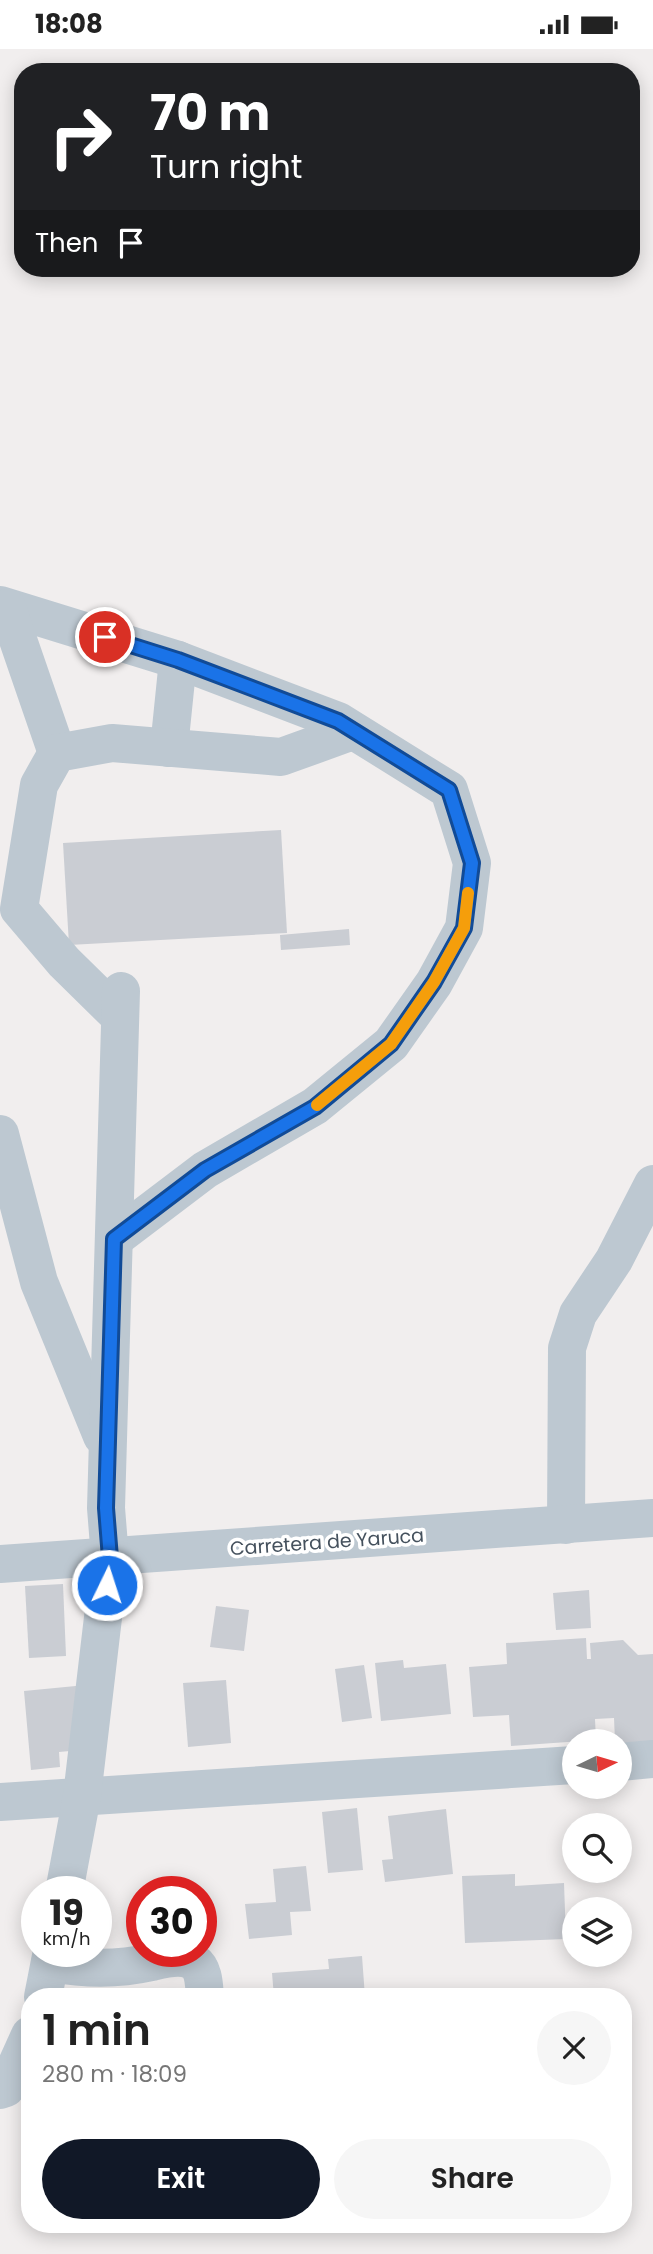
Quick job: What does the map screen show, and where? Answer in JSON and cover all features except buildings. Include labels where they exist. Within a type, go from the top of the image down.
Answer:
[{"type":"street","points":[[4,606],[178,660],[338,721],[449,790],[472,863],[464,928],[434,982],[391,1044],[315,1107],[205,1170],[114,1239]]},
{"type":"street","points":[[4,606],[57,753],[39,785],[10,914],[64,962],[121,1004],[106,1508],[110,1558],[82,1796],[67,1876]]},
{"type":"street","points":[[169,748],[178,660]]},
{"type":"street","points":[[57,753],[111,743],[281,757],[353,731]]},
{"type":"street","points":[[0,1135],[39,1282],[108,1451]]},
{"type":"street","points":[[566,1525],[568,1348],[578,1314],[614,1259],[653,1184]]},
{"type":"street","name":"Carretera de Yaruca","points":[[0,1564],[653,1518]]},
{"type":"street","points":[[632,1761],[653,1759]]},
{"type":"street","points":[[0,1802],[562,1766]]},
{"type":"street","points":[[48,1970],[131,1967],[170,1957],[192,1960],[199,1968],[203,1988]]},
{"type":"street","points":[[0,2090],[6,2088],[21,2055]]},
{"type":"slow traffic","points":[[317,1105],[391,1044],[434,982],[464,928],[468,893]]},
{"type":"route","points":[[105,637],[178,660],[338,721],[449,790],[472,863],[464,928],[434,982],[391,1044],[315,1107],[205,1170],[114,1239],[106,1508],[110,1558],[107,1585]]}]
